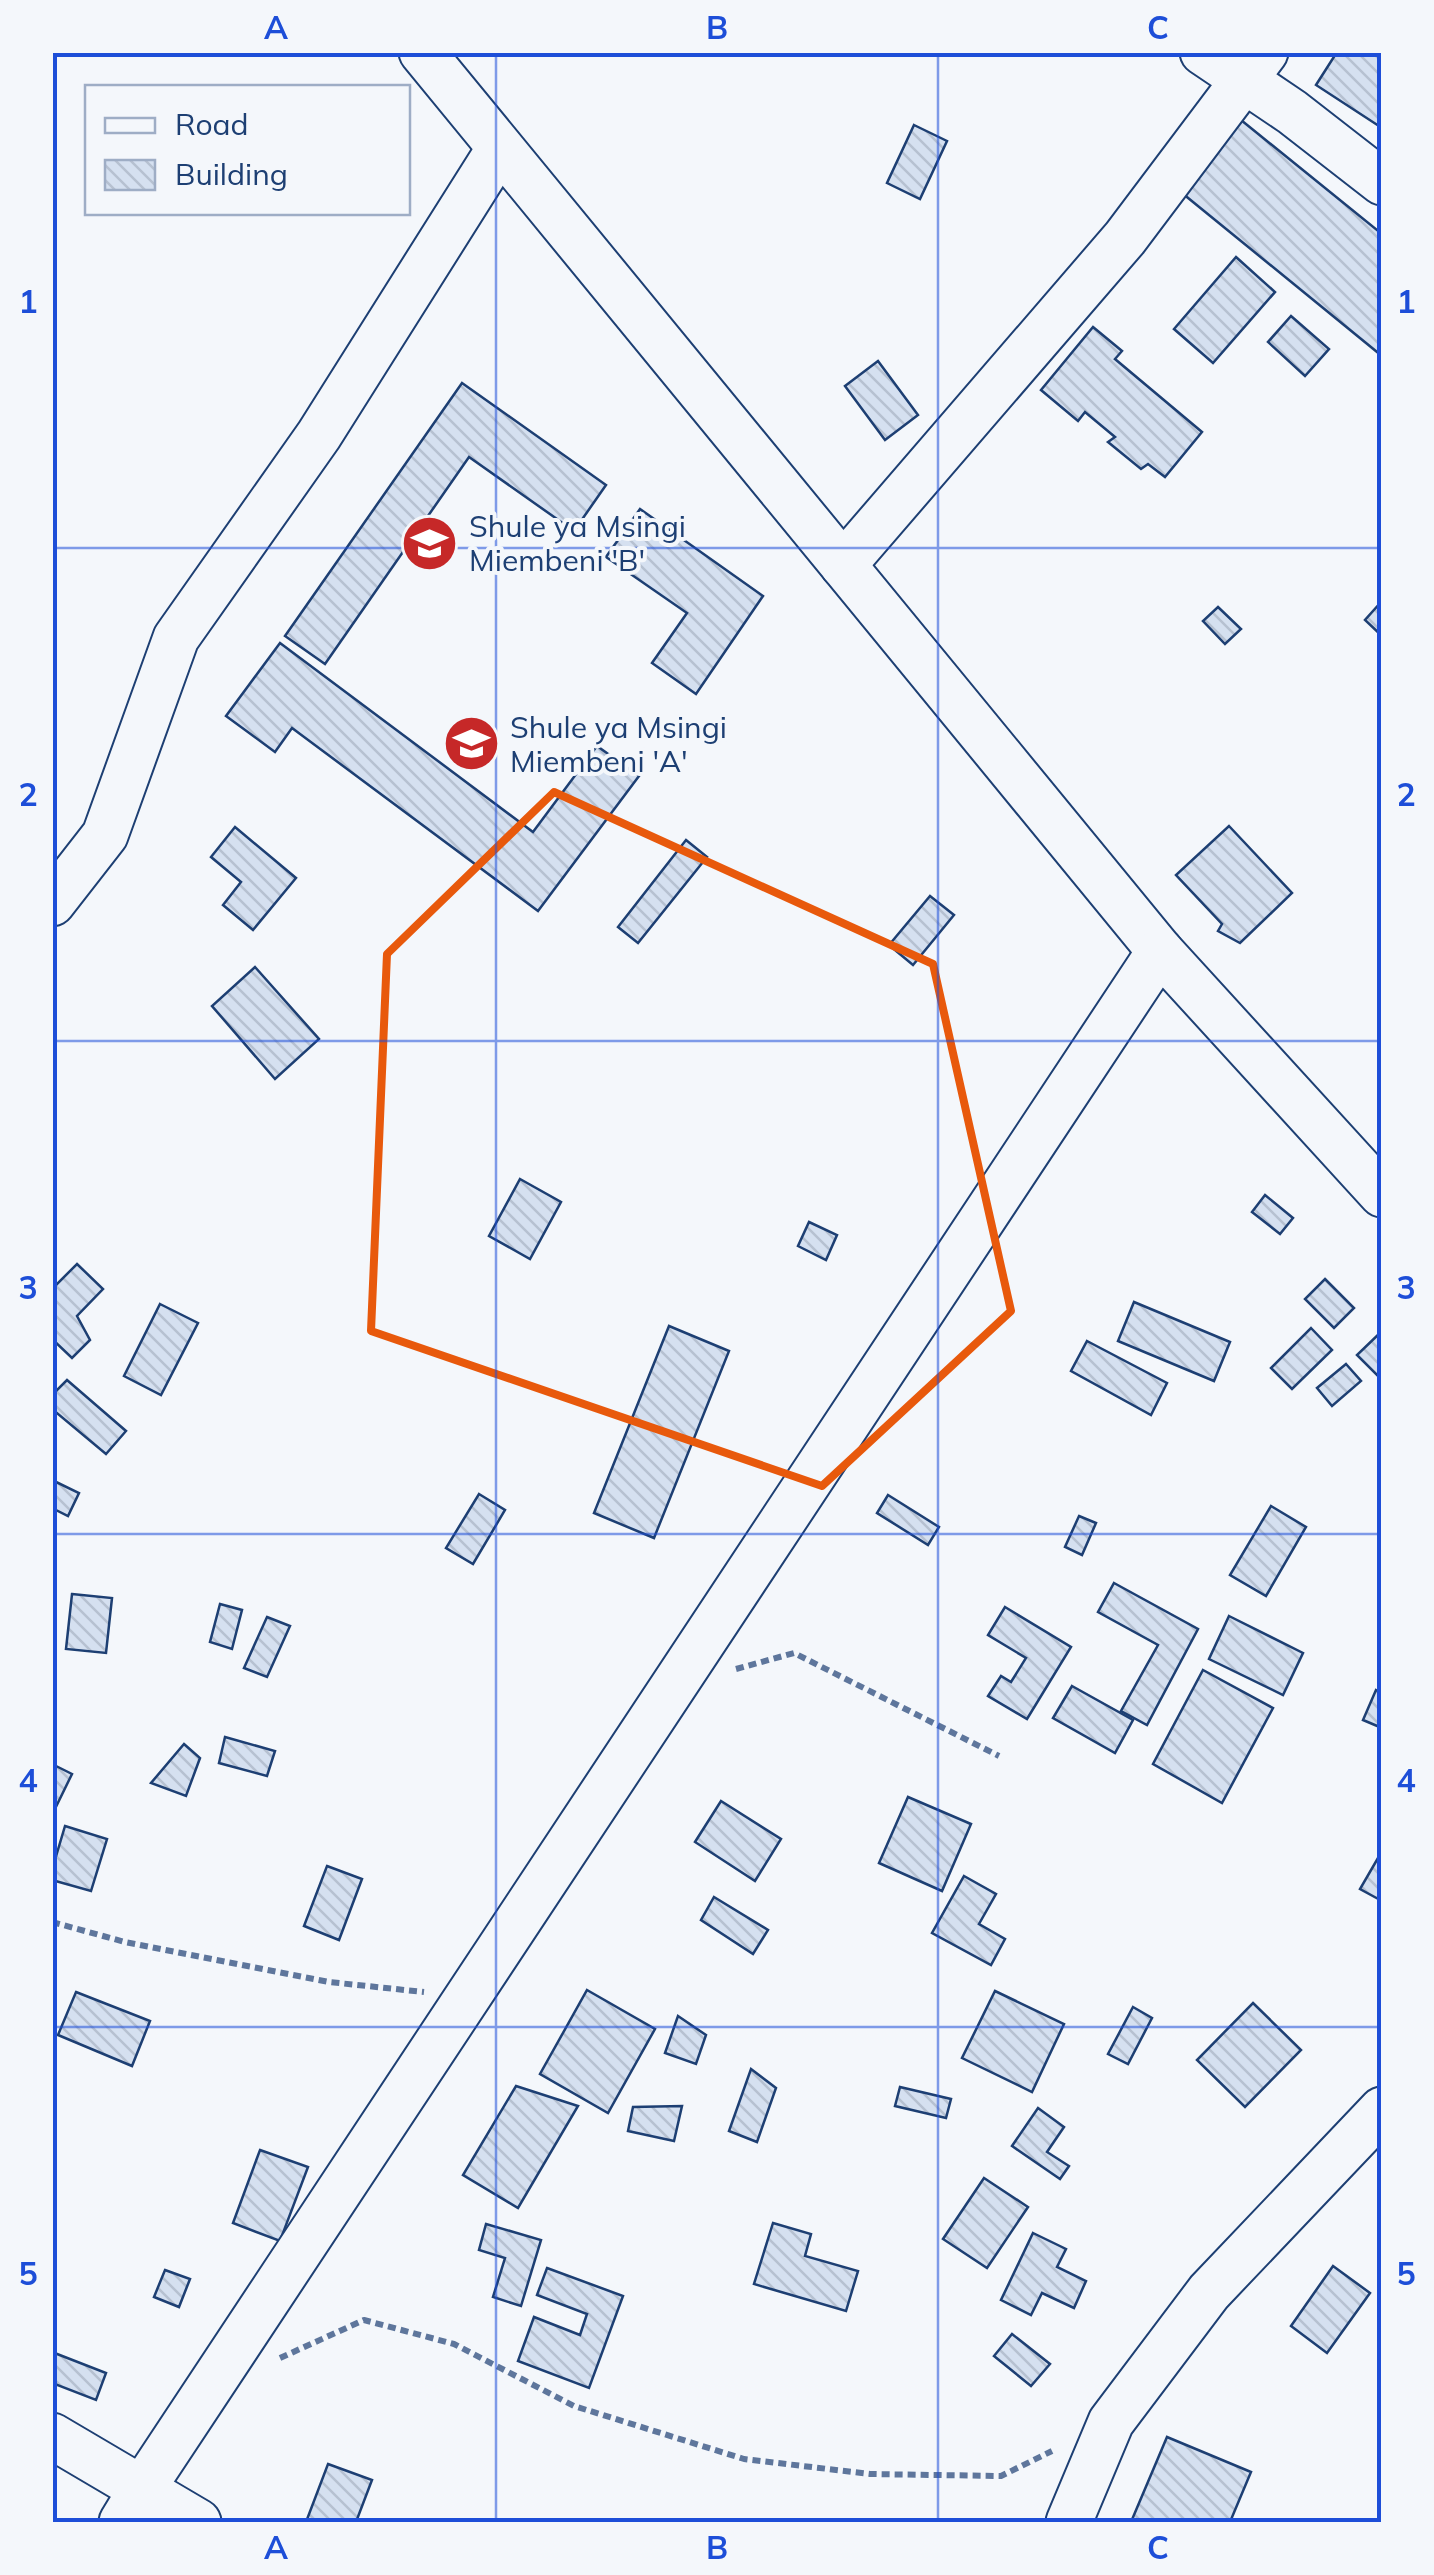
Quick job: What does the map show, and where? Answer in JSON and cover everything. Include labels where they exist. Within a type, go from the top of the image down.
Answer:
[{"type":"street","points":[[422,52],[1160,951],[1382,1194]]},
{"type":"street","points":[[1204,52],[1255,66],[1292,112],[1382,182]]},
{"type":"street","points":[[842,565],[1125,238],[1255,66]]},
{"type":"street","points":[[52,902],[105,835],[176,638],[319,435],[500,148]]},
{"type":"street","points":[[132,2506],[1160,951]]},
{"type":"street","points":[[1068,2522],[1111,2422],[1209,2292],[1382,2110]]},
{"type":"street","points":[[52,2436],[132,2506],[198,2522]]},
{"type":"path","points":[[673,1688],[794,1652],[998,1756]]},
{"type":"path","points":[[52,1922],[125,1942],[329,1982],[468,1996]]},
{"type":"path","points":[[266,2365],[364,2320],[454,2344],[574,2406],[744,2459],[870,2474],[1001,2476],[1111,2422]]},
{"type":"highlighted area","points":[[554,792],[933,964],[1011,1311],[822,1486],[371,1331],[387,954]]},
{"type":"building","points":[[1337,52],[1374,52],[1382,57],[1382,128],[1316,85]]},
{"type":"building","points":[[1241,120],[1382,234],[1382,356],[1182,193]]},
{"type":"building","points":[[914,125],[947,141],[920,199],[887,183]]},
{"type":"building","points":[[1236,257],[1275,292],[1213,363],[1174,329]]},
{"type":"building","points":[[1291,316],[1329,349],[1305,376],[1268,342]]},
{"type":"building","points":[[1093,327],[1122,351],[1115,359],[1202,432],[1165,477],[1148,464],[1141,469],[1108,442],[1115,437],[1085,412],[1078,421],[1041,390]]},
{"type":"building","points":[[878,361],[918,415],[885,440],[845,386]]},
{"type":"building","points":[[462,383],[606,485],[574,531],[469,457],[325,664],[285,636]]},
{"type":"building","points":[[640,509],[763,596],[696,694],[652,663],[687,613],[606,557]]},
{"type":"building","points":[[1382,601],[1382,636],[1365,620]]},
{"type":"building","points":[[1218,607],[1241,629],[1225,644],[1203,621]]},
{"type":"building","points":[[280,643],[533,832],[597,746],[639,776],[538,911],[292,728],[275,752],[226,716]]},
{"type":"building","points":[[1229,826],[1292,893],[1240,943],[1218,931],[1222,924],[1176,875]]},
{"type":"building","points":[[235,827],[296,878],[253,930],[223,905],[241,882],[211,857]]},
{"type":"building","points":[[686,840],[707,857],[638,943],[618,927]]},
{"type":"building","points":[[930,896],[954,915],[913,965],[889,945]]},
{"type":"building","points":[[255,967],[319,1039],[275,1079],[212,1006]]},
{"type":"building","points":[[520,1179],[561,1202],[530,1259],[489,1236]]},
{"type":"building","points":[[1265,1195],[1293,1218],[1280,1234],[1252,1212]]},
{"type":"building","points":[[809,1222],[837,1235],[826,1260],[798,1246]]},
{"type":"building","points":[[77,1264],[103,1289],[77,1316],[90,1340],[72,1358],[52,1339],[52,1289]]},
{"type":"building","points":[[1325,1279],[1354,1308],[1334,1328],[1305,1299]]},
{"type":"building","points":[[1134,1302],[1230,1342],[1214,1381],[1118,1341]]},
{"type":"building","points":[[160,1304],[198,1323],[161,1395],[124,1376]]},
{"type":"building","points":[[669,1326],[729,1351],[654,1538],[594,1513]]},
{"type":"building","points":[[1311,1328],[1332,1350],[1292,1389],[1271,1368]]},
{"type":"building","points":[[1382,1331],[1382,1380],[1357,1355]]},
{"type":"building","points":[[1087,1341],[1167,1383],[1151,1415],[1071,1371]]},
{"type":"building","points":[[1346,1364],[1361,1381],[1332,1406],[1317,1388]]},
{"type":"building","points":[[67,1380],[126,1431],[106,1454],[52,1409],[52,1395]]},
{"type":"building","points":[[52,1480],[79,1493],[68,1516],[52,1508]]},
{"type":"building","points":[[479,1494],[505,1510],[473,1564],[446,1548]]},
{"type":"building","points":[[888,1495],[939,1527],[928,1545],[877,1513]]},
{"type":"building","points":[[1271,1506],[1306,1527],[1266,1596],[1230,1575]]},
{"type":"building","points":[[1079,1516],[1096,1523],[1082,1555],[1065,1547]]},
{"type":"building","points":[[1114,1583],[1198,1629],[1147,1725],[1121,1711],[1158,1645],[1098,1612]]},
{"type":"building","points":[[72,1594],[112,1598],[106,1653],[66,1649]]},
{"type":"building","points":[[220,1604],[242,1610],[232,1649],[210,1642]]},
{"type":"building","points":[[1005,1607],[1071,1647],[1027,1719],[988,1696],[1001,1676],[1011,1682],[1026,1658],[988,1635]]},
{"type":"building","points":[[1229,1616],[1303,1653],[1283,1695],[1209,1659]]},
{"type":"building","points":[[267,1617],[290,1626],[267,1677],[244,1668]]},
{"type":"building","points":[[1203,1670],[1273,1708],[1222,1803],[1153,1764]]},
{"type":"building","points":[[1072,1686],[1133,1720],[1115,1753],[1053,1718]]},
{"type":"building","points":[[1376,1690],[1382,1693],[1382,1728],[1363,1720]]},
{"type":"building","points":[[225,1737],[275,1751],[267,1776],[219,1763]]},
{"type":"building","points":[[184,1744],[200,1758],[186,1796],[151,1783]]},
{"type":"building","points":[[52,1764],[72,1774],[52,1815]]},
{"type":"building","points":[[908,1797],[971,1824],[942,1891],[879,1863]]},
{"type":"building","points":[[721,1801],[781,1839],[755,1881],[695,1842]]},
{"type":"building","points":[[65,1826],[107,1839],[91,1891],[52,1880]]},
{"type":"building","points":[[1378,1858],[1382,1860],[1382,1901],[1360,1889]]},
{"type":"building","points":[[327,1866],[362,1879],[339,1940],[304,1926]]},
{"type":"building","points":[[964,1876],[996,1894],[979,1924],[1005,1939],[991,1965],[932,1933]]},
{"type":"building","points":[[714,1897],[768,1930],[753,1954],[701,1920]]},
{"type":"building","points":[[587,1990],[655,2029],[608,2113],[540,2074]]},
{"type":"building","points":[[995,1991],[1064,2024],[1032,2092],[962,2058]]},
{"type":"building","points":[[76,1992],[150,2021],[132,2066],[58,2035]]},
{"type":"building","points":[[1253,2003],[1301,2050],[1245,2107],[1197,2060]]},
{"type":"building","points":[[1133,2007],[1152,2018],[1128,2064],[1108,2054]]},
{"type":"building","points":[[678,2016],[706,2035],[696,2064],[665,2053]]},
{"type":"building","points":[[751,2069],[776,2088],[757,2142],[729,2131]]},
{"type":"building","points":[[516,2086],[578,2106],[518,2208],[463,2175]]},
{"type":"building","points":[[900,2087],[951,2099],[946,2118],[895,2106]]},
{"type":"building","points":[[682,2106],[674,2141],[628,2131],[633,2107]]},
{"type":"building","points":[[1038,2108],[1064,2127],[1047,2152],[1069,2166],[1060,2179],[1012,2146]]},
{"type":"building","points":[[260,2150],[308,2167],[280,2241],[233,2223]]},
{"type":"building","points":[[984,2178],[1028,2207],[987,2268],[943,2239]]},
{"type":"building","points":[[773,2223],[811,2234],[805,2256],[858,2271],[846,2311],[754,2284]]},
{"type":"building","points":[[486,2224],[541,2240],[521,2306],[493,2297],[505,2258],[479,2250]]},
{"type":"building","points":[[1033,2233],[1066,2249],[1057,2267],[1086,2281],[1074,2308],[1042,2293],[1031,2315],[1001,2300]]},
{"type":"building","points":[[1333,2266],[1370,2293],[1327,2353],[1291,2326]]},
{"type":"building","points":[[547,2268],[623,2296],[589,2388],[518,2361],[534,2317],[580,2335],[587,2314],[537,2295]]},
{"type":"building","points":[[165,2270],[190,2279],[179,2307],[154,2297]]},
{"type":"building","points":[[1012,2334],[1050,2364],[1031,2386],[994,2356]]},
{"type":"building","points":[[52,2352],[106,2373],[96,2400],[52,2383]]},
{"type":"building","points":[[1167,2437],[1251,2472],[1230,2522],[1131,2522]]},
{"type":"building","points":[[328,2464],[372,2480],[356,2522],[306,2522]]},
{"type":"place","name":"Shule ya Msingi Miembeni 'B'","points":[[430,543]]},
{"type":"place","name":"Shule ya Msingi Miembeni 'A'","points":[[471,744]]}]
